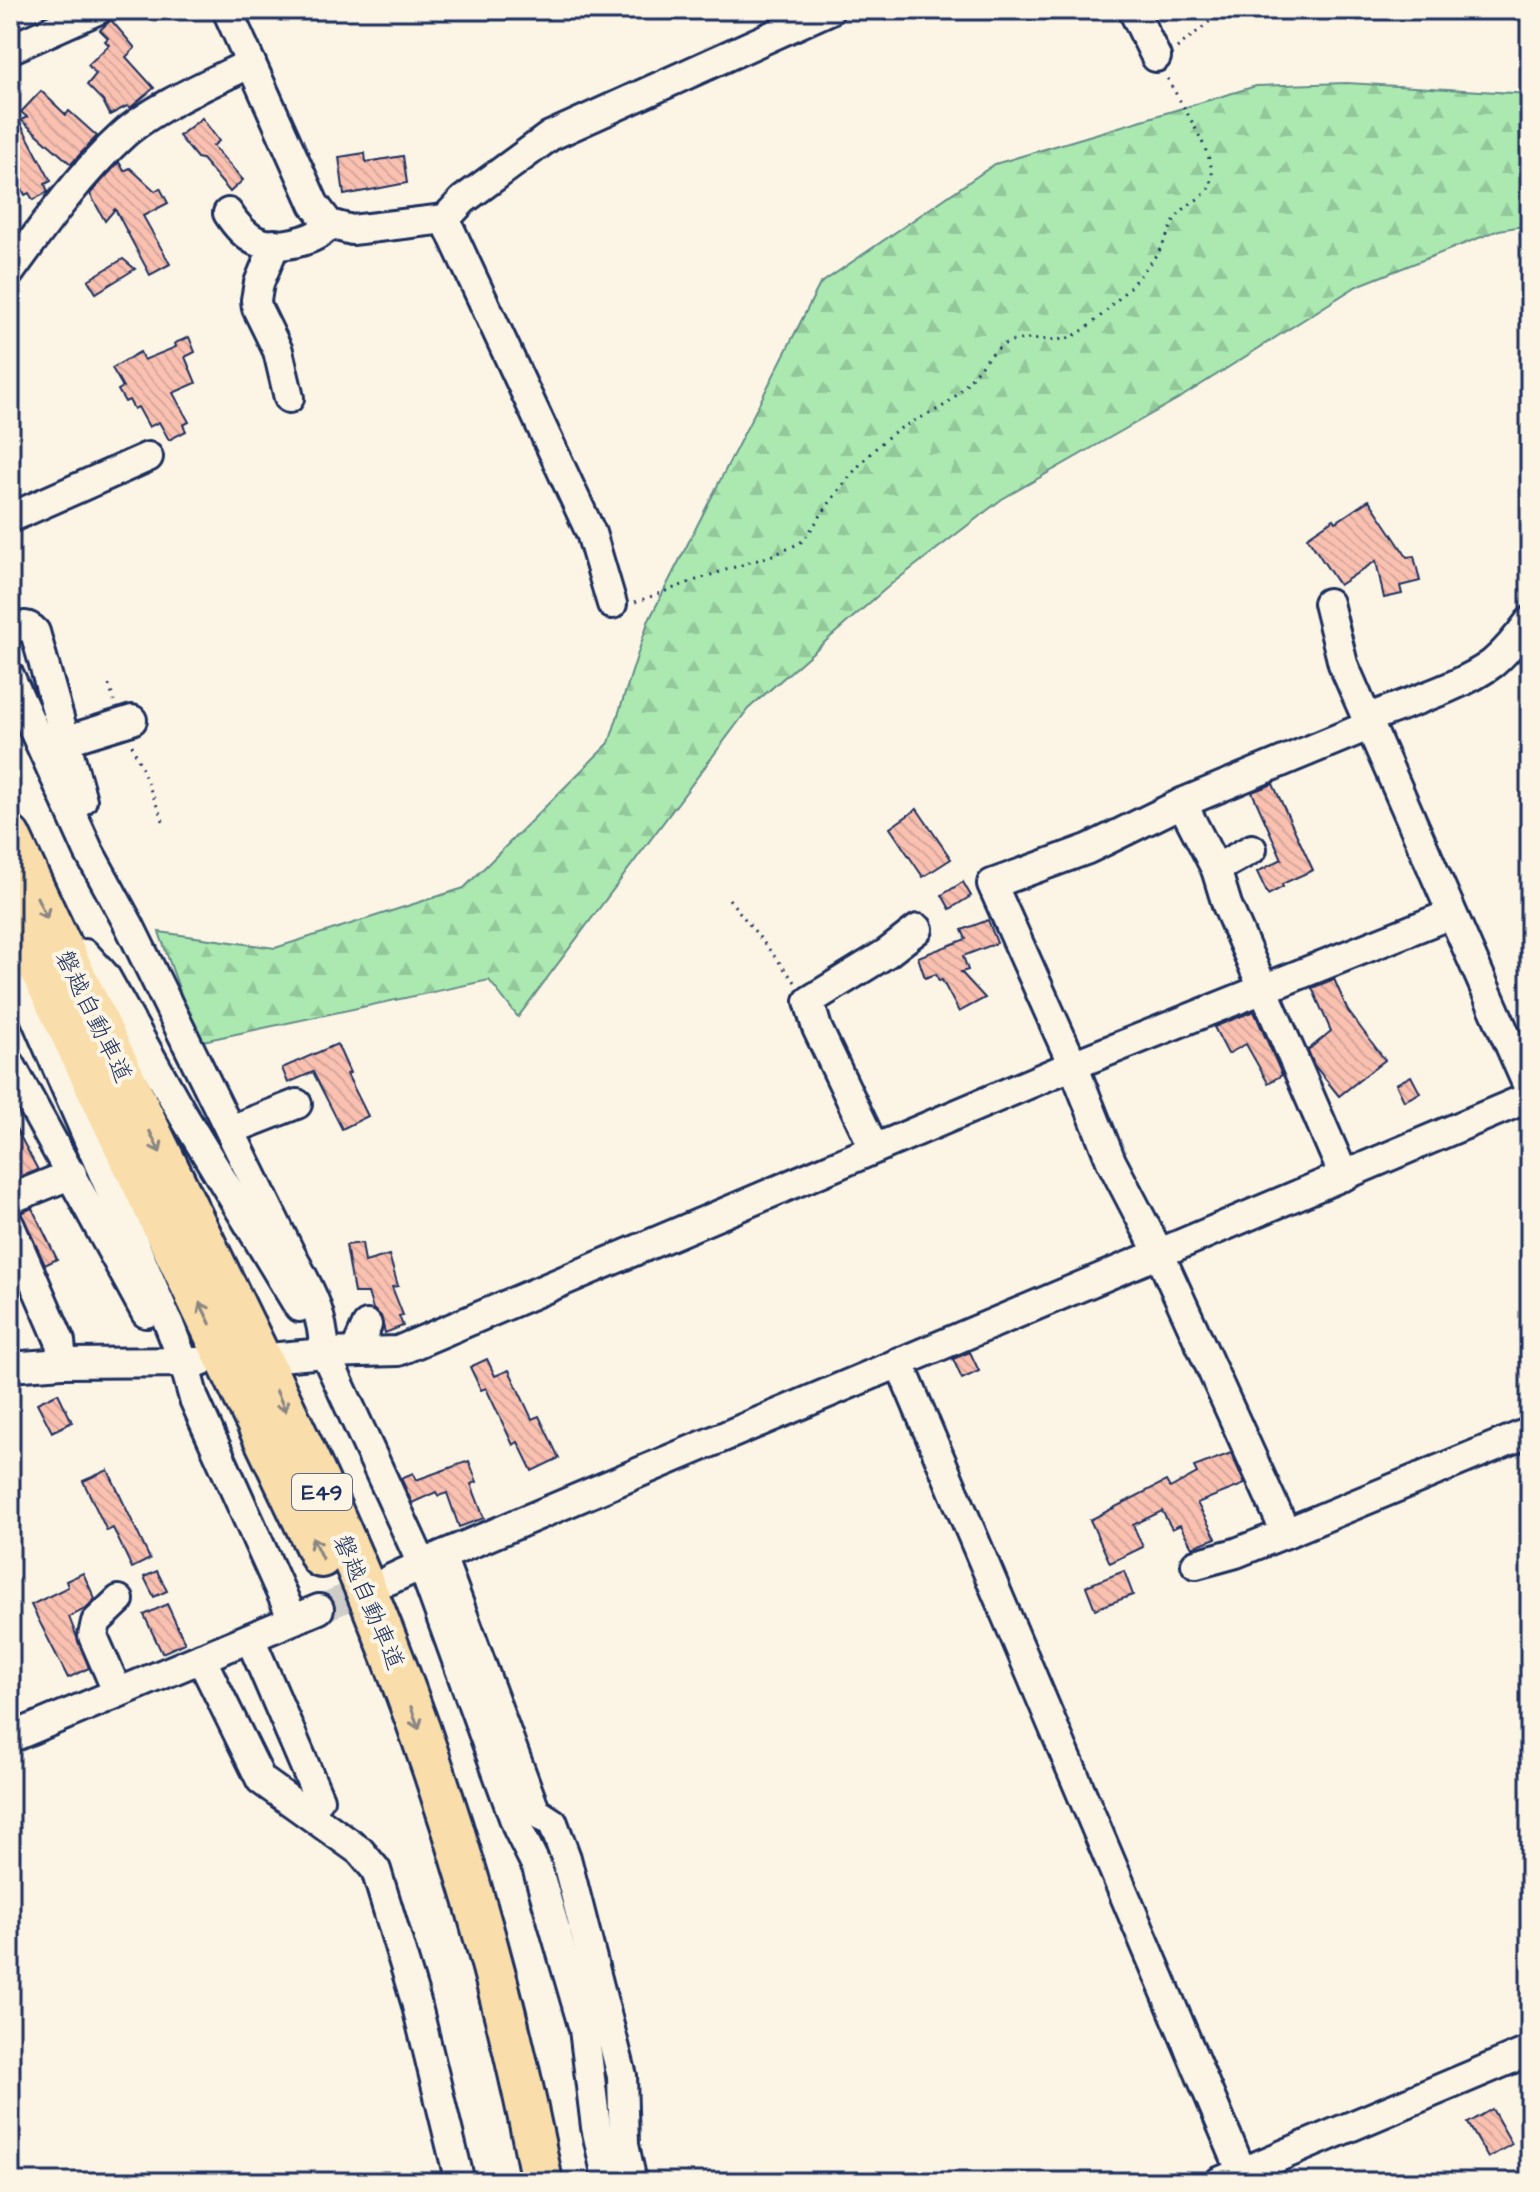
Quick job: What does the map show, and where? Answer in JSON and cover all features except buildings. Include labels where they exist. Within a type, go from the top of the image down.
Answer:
[{"type":"highway","name":"磐越自動車道","points":[[10,837],[275,1389],[395,1661],[439,1785],[478,1912],[510,2035],[542,2182]]},
{"type":"highway","name":"磐越自動車道","points":[[10,906],[261,1427],[323,1561],[370,1674],[413,1794],[452,1920],[485,2040],[514,2182]]},
{"type":"street","points":[[10,49],[97,10]]},
{"type":"street","points":[[227,10],[314,204],[329,224],[352,230],[445,219],[463,200],[550,136],[829,10]]},
{"type":"street","points":[[1133,10],[1156,58]]},
{"type":"street","points":[[10,272],[74,189],[125,134],[177,100],[251,63]]},
{"type":"street","points":[[228,213],[234,223],[254,240],[275,244],[314,237],[323,233],[329,224]]},
{"type":"street","points":[[445,219],[591,533],[612,604]]},
{"type":"street","points":[[275,244],[259,283],[256,300],[278,351],[289,398]]},
{"type":"street","points":[[10,518],[148,457]]},
{"type":"street","points":[[1328,603],[1343,664],[1530,1091]]},
{"type":"street","points":[[1286,1533],[1159,1253],[1111,1161],[1073,1065],[992,884],[1088,849],[1182,803],[1361,729],[1369,718],[1473,676],[1513,644],[1530,621]]},
{"type":"street","points":[[10,629],[23,625],[35,632],[54,744],[78,826],[316,1300],[323,1323],[325,1353]]},
{"type":"street","points":[[10,677],[54,744]]},
{"type":"street","points":[[54,744],[128,722]]},
{"type":"street","points":[[1182,803],[1216,869],[1227,905],[1344,1176]]},
{"type":"street","points":[[1216,869],[1252,849]]},
{"type":"street","points":[[279,1357],[398,1351],[1073,1065],[1451,914]]},
{"type":"street","points":[[874,1148],[817,1028],[809,1001],[887,953],[918,929]]},
{"type":"street","points":[[85,954],[105,976],[183,1115],[325,1353],[432,1560],[536,1812],[553,1823],[566,1858],[622,2076],[624,2145],[632,2182]]},
{"type":"street","points":[[10,1738],[306,1614],[194,1399],[184,1363],[34,1014],[28,984]]},
{"type":"street","points":[[10,1064],[164,1347],[184,1363]]},
{"type":"street","points":[[389,1580],[1530,1097]]},
{"type":"street","points":[[230,1130],[297,1104]]},
{"type":"street","points":[[10,1199],[72,1174]]},
{"type":"street","points":[[10,1226],[60,1341],[62,1363]]},
{"type":"street","points":[[355,1352],[367,1325]]},
{"type":"street","points":[[10,1367],[62,1363],[213,1361]]},
{"type":"street","points":[[899,1362],[1236,2179],[1530,2051]]},
{"type":"street","points":[[1196,1564],[1236,1553],[1530,1432]]},
{"type":"street","points":[[432,1560],[518,1829],[537,1867],[564,1952],[584,2029],[596,2127],[608,2182]]},
{"type":"street","points":[[117,1691],[93,1636],[96,1622],[119,1600]]},
{"type":"street","points":[[250,1638],[319,1799]]},
{"type":"street","points":[[201,1658],[261,1780],[360,1851],[376,1870],[416,2002],[460,2182]]},
{"type":"path","points":[[612,604],[625,606],[718,572],[781,554],[796,545],[804,540],[844,482],[888,437],[913,419],[948,403],[1001,346],[1010,341],[1070,337],[1114,302],[1147,267],[1183,210],[1201,200],[1212,177],[1211,160],[1156,58],[1186,43],[1209,22],[1226,14],[1258,13]]},
{"type":"path","points":[[109,685],[128,722],[164,823]]},
{"type":"path","points":[[729,899],[809,1001]]},
{"type":"green space","points":[[1347,83],[1530,94],[1530,225],[1499,230],[1357,286],[1183,396],[1002,499],[890,585],[748,709],[518,1017],[489,980],[198,1042],[159,932],[275,948],[464,888],[609,743],[648,622],[820,284],[995,164],[1256,86]]},
{"type":"tunnel","points":[[319,1609],[381,1584]]}]
